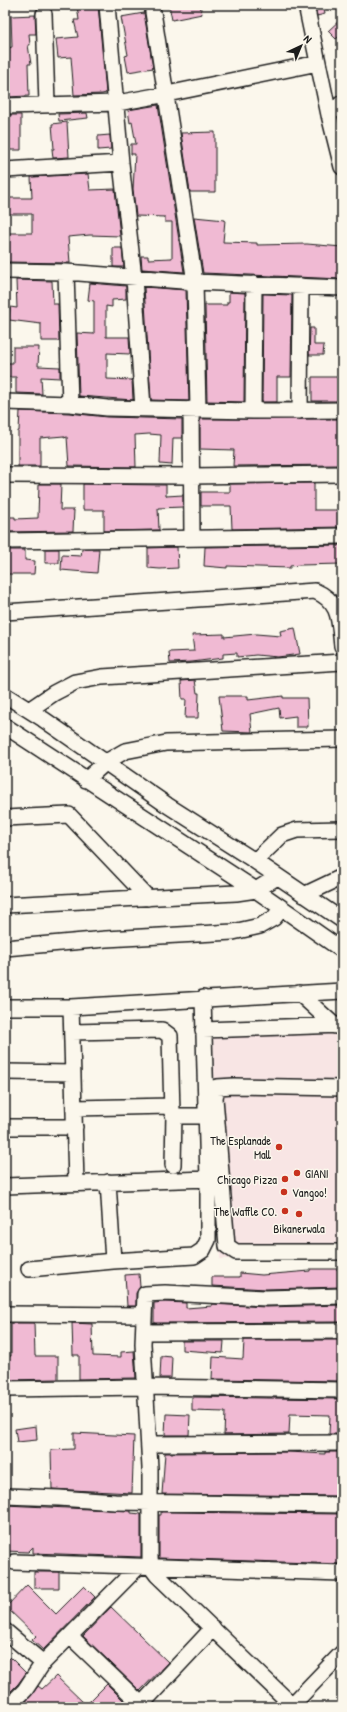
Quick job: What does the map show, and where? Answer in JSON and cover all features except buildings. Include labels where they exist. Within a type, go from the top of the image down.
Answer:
[{"type":"street","points":[[107,5],[117,103],[121,163],[134,278],[143,408]]},
{"type":"street","points":[[306,5],[329,115],[338,133],[342,167]]},
{"type":"street","points":[[153,12],[167,94],[195,282],[195,409],[192,476],[192,538]]},
{"type":"street","points":[[44,14],[46,104]]},
{"type":"street","points":[[5,106],[117,103],[318,63]]},
{"type":"street","points":[[329,115],[342,103]]},
{"type":"street","points":[[5,170],[121,163]]},
{"type":"street","points":[[5,271],[66,272],[195,282],[342,288]]},
{"type":"street","points":[[66,272],[70,404]]},
{"type":"street","points":[[253,411],[254,284]]},
{"type":"street","points":[[300,411],[301,286]]},
{"type":"street","points":[[5,402],[70,404],[107,408],[253,411],[342,410]]},
{"type":"street","points":[[5,475],[192,476],[342,474]]},
{"type":"street","points":[[5,541],[342,536]]},
{"type":"street","points":[[5,612],[315,591],[324,594],[333,602],[338,611],[342,646]]},
{"type":"street","points":[[29,710],[54,693],[75,682],[102,677],[342,662]]},
{"type":"street","points":[[5,695],[106,762],[167,805],[255,861],[342,920]]},
{"type":"street","points":[[5,726],[256,890],[342,950]]},
{"type":"street","points":[[86,780],[106,762],[125,751],[166,743],[342,739]]},
{"type":"street","points":[[5,818],[69,815],[148,898]]},
{"type":"street","points":[[255,861],[282,835],[297,830],[342,829]]},
{"type":"street","points":[[5,905],[236,893],[256,890],[277,877]]},
{"type":"street","points":[[304,895],[342,877]]},
{"type":"street","points":[[5,948],[106,939],[234,932],[260,926],[274,918],[282,908]]},
{"type":"street","points":[[5,1007],[71,1007],[203,998],[342,991]]},
{"type":"street","points":[[299,993],[339,1025]]},
{"type":"street","points":[[29,1269],[114,1261],[194,1256],[203,1250],[208,1240],[208,1178],[203,998]]},
{"type":"street","points":[[71,1007],[76,1183]]},
{"type":"street","points":[[203,1030],[339,1025]]},
{"type":"street","points":[[72,1032],[162,1030],[168,1032],[170,1036],[173,1110],[173,1165]]},
{"type":"street","points":[[5,1072],[73,1073]]},
{"type":"street","points":[[342,1088],[218,1087],[215,1098],[227,1246],[236,1252],[342,1252]]},
{"type":"street","points":[[74,1108],[173,1110]]},
{"type":"street","points":[[173,1110],[175,1116],[206,1116]]},
{"type":"street","points":[[5,1127],[74,1127]]},
{"type":"street","points":[[5,1186],[208,1178]]},
{"type":"street","points":[[108,1182],[114,1261]]},
{"type":"street","points":[[8,1707],[25,1690],[43,1663],[145,1567],[150,1557],[149,1444],[145,1387],[144,1294],[165,1293],[266,1298],[342,1296]]},
{"type":"street","points":[[5,1314],[144,1315]]},
{"type":"street","points":[[144,1332],[342,1331]]},
{"type":"street","points":[[5,1389],[145,1387],[342,1390]]},
{"type":"street","points":[[149,1444],[342,1443]]},
{"type":"street","points":[[5,1496],[115,1502],[342,1505]]},
{"type":"street","points":[[14,1562],[342,1573]]},
{"type":"street","points":[[145,1567],[157,1575],[293,1706],[342,1653]]},
{"type":"street","points":[[70,1636],[141,1706],[213,1628]]},
{"type":"street","points":[[5,1631],[43,1663]]},
{"type":"shaded area","name":"The Esplanade Mall","points":[[342,1032],[342,1259],[220,1259],[213,1035]]},
{"type":"place","name":"The Esplanade Mall","points":[[279,1147]]},
{"type":"place","name":"GIANI","points":[[297,1173]]},
{"type":"place","name":"Chicago Pizza","points":[[285,1179]]},
{"type":"place","name":"Vangoo!","points":[[284,1192]]},
{"type":"place","name":"The Waffle CO.","points":[[285,1211]]},
{"type":"place","name":"Bikanerwala","points":[[299,1214]]}]
